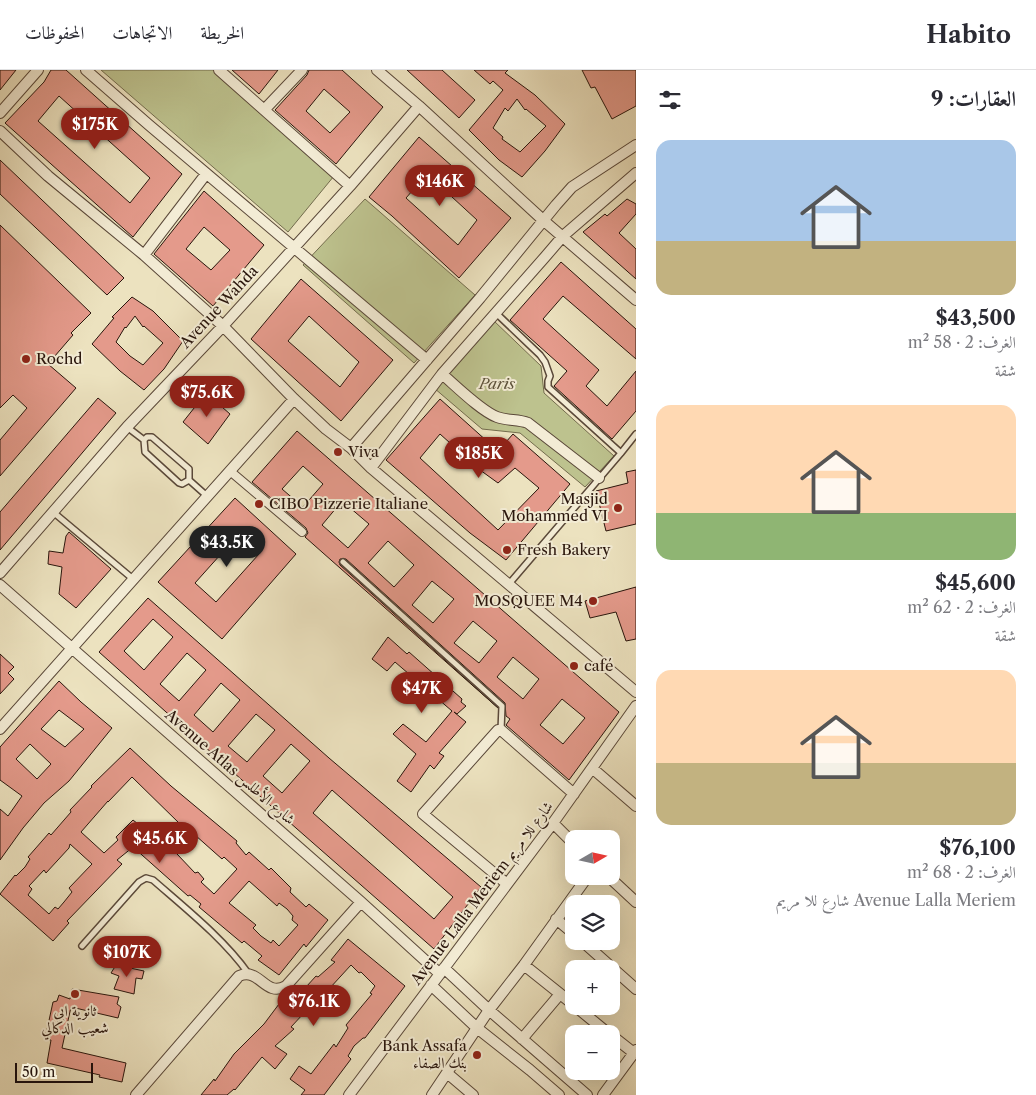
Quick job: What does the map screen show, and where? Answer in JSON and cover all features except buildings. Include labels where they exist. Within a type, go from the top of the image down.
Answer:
[{"type":"street","points":[[0,113],[38,70]]},
{"type":"street","points":[[86,70],[427,360]]},
{"type":"street","points":[[219,70],[350,186]]},
{"type":"street","points":[[265,109],[302,70]]},
{"type":"street","points":[[377,70],[543,220],[636,300]]},
{"type":"street","name":"Avenue Wahda","points":[[0,573],[128,427],[294,248],[419,106]]},
{"type":"street","points":[[0,131],[48,176],[144,255],[223,326],[326,429],[351,448],[371,468],[636,692]]},
{"type":"street","points":[[351,448],[480,298],[572,187],[636,145]]},
{"type":"street","points":[[371,468],[442,374],[563,236],[636,173]]},
{"type":"street","points":[[144,255],[206,174]]},
{"type":"street","points":[[442,374],[486,412],[497,417],[522,420],[528,423],[599,478]]},
{"type":"street","points":[[0,729],[294,399]]},
{"type":"street","points":[[230,471],[302,532]]},
{"type":"street","name":"Avenue Atlas شارع الأطلس","points":[[0,585],[361,902],[587,1095]]},
{"type":"street","name":"Avenue Lalla Meriem شارع للا مريم","points":[[349,1095],[553,823],[636,706]]},
{"type":"street","points":[[507,884],[422,814],[498,730],[501,730],[574,794]]},
{"type":"street","points":[[592,768],[636,806]]},
{"type":"street","points":[[553,823],[565,835]]},
{"type":"street","points":[[432,1095],[489,1010],[581,885]]},
{"type":"street","points":[[618,885],[636,902]]},
{"type":"street","points":[[136,1095],[240,976],[253,975],[271,989],[281,989],[286,986],[361,902]]},
{"type":"street","points":[[556,919],[565,926]]},
{"type":"street","points":[[592,950],[636,989]]},
{"type":"street","points":[[524,965],[565,998]]},
{"type":"street","points":[[432,985],[477,1028],[559,1095]]},
{"type":"street","points":[[522,1039],[560,994]]},
{"type":"street","points":[[586,1015],[599,1025]]},
{"type":"street","points":[[603,1095],[635,1052],[620,1041]]},
{"type":"street","points":[[447,1073],[473,1095]]},
{"type":"lane","points":[[496,313],[545,362],[550,376],[548,387],[621,453]]},
{"type":"lane","points":[[128,427],[144,440],[145,452],[179,482],[182,484],[189,480]]},
{"type":"lane","points":[[508,584],[636,434]]},
{"type":"lane","points":[[144,440],[147,437],[152,437],[190,469],[189,480]]},
{"type":"lane","points":[[189,480],[207,496]]},
{"type":"lane","points":[[53,512],[133,579]]},
{"type":"lane","points":[[343,562],[502,706],[501,730]]},
{"type":"lane","points":[[82,946],[140,882],[146,878],[153,880],[194,916],[240,962],[248,974]]},
{"type":"green space","points":[[101,70],[215,70],[334,176],[288,232]]},
{"type":"green space","points":[[365,199],[475,295],[414,363],[303,265]]},
{"type":"green space","name":"Paris","points":[[493,320],[541,366],[544,393],[614,456],[585,487],[520,433],[482,429],[434,388]]},
{"type":"place","name":"Rochd","points":[[26,359]]},
{"type":"place","name":"Viva","points":[[338,452]]},
{"type":"place","name":"CIBO Pizzerie Italiane","points":[[259,504]]},
{"type":"place","name":"Masjid Mohammed VI","points":[[618,508]]},
{"type":"place","name":"Fresh Bakery","points":[[507,550]]},
{"type":"place","name":"MOSQUEE M4","points":[[593,601]]},
{"type":"place","name":"café","points":[[574,666]]},
{"type":"place","name":"ثانوية ابي شعيب الدكالي","points":[[75,994]]},
{"type":"place","name":"Bank Assafa بنك الصفاء","points":[[477,1055]]}]
